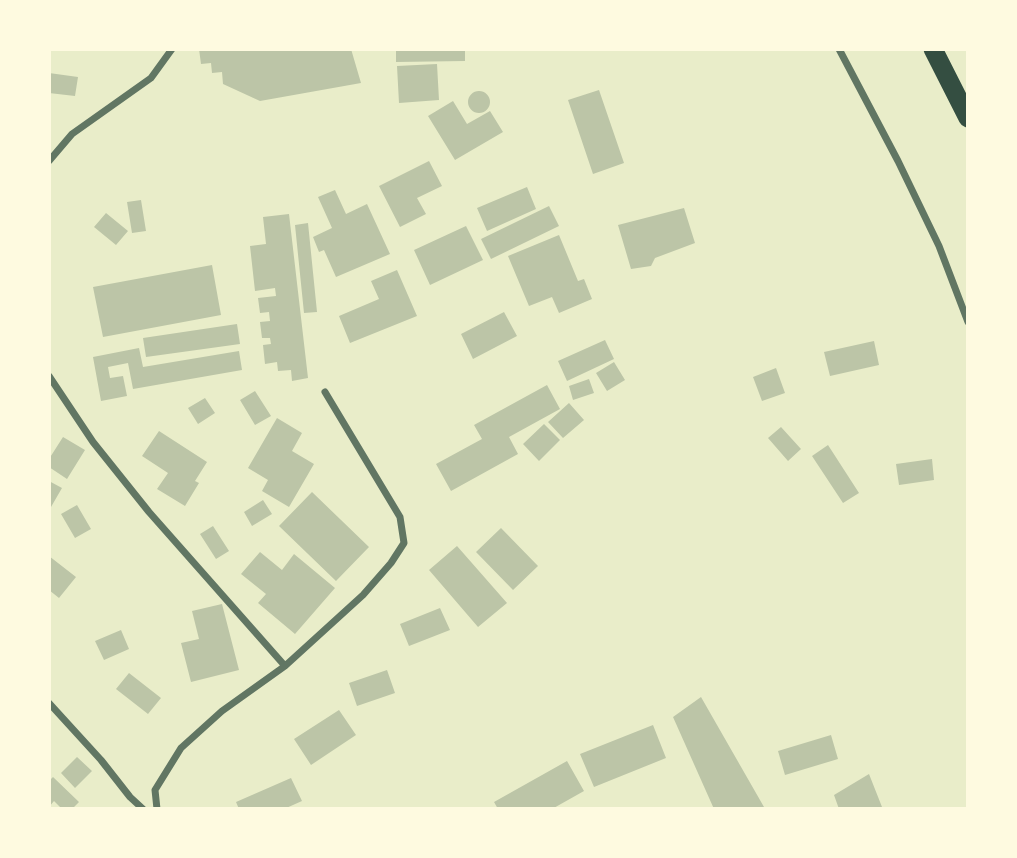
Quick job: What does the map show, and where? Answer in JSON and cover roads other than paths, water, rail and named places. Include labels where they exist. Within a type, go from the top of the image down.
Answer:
[{"type":"highway","points":[[933,49],[963,95],[968,118]]},
{"type":"street","points":[[49,162],[72,134],[151,78],[172,49]]},
{"type":"street","points":[[839,49],[939,246],[968,322]]},
{"type":"street","points":[[49,376],[93,442],[149,512],[285,666]]},
{"type":"street","points":[[157,809],[155,790],[181,748],[222,711],[285,666],[363,595],[391,563],[404,542],[400,517],[325,392]]},
{"type":"street","points":[[49,703],[142,809]]}]
